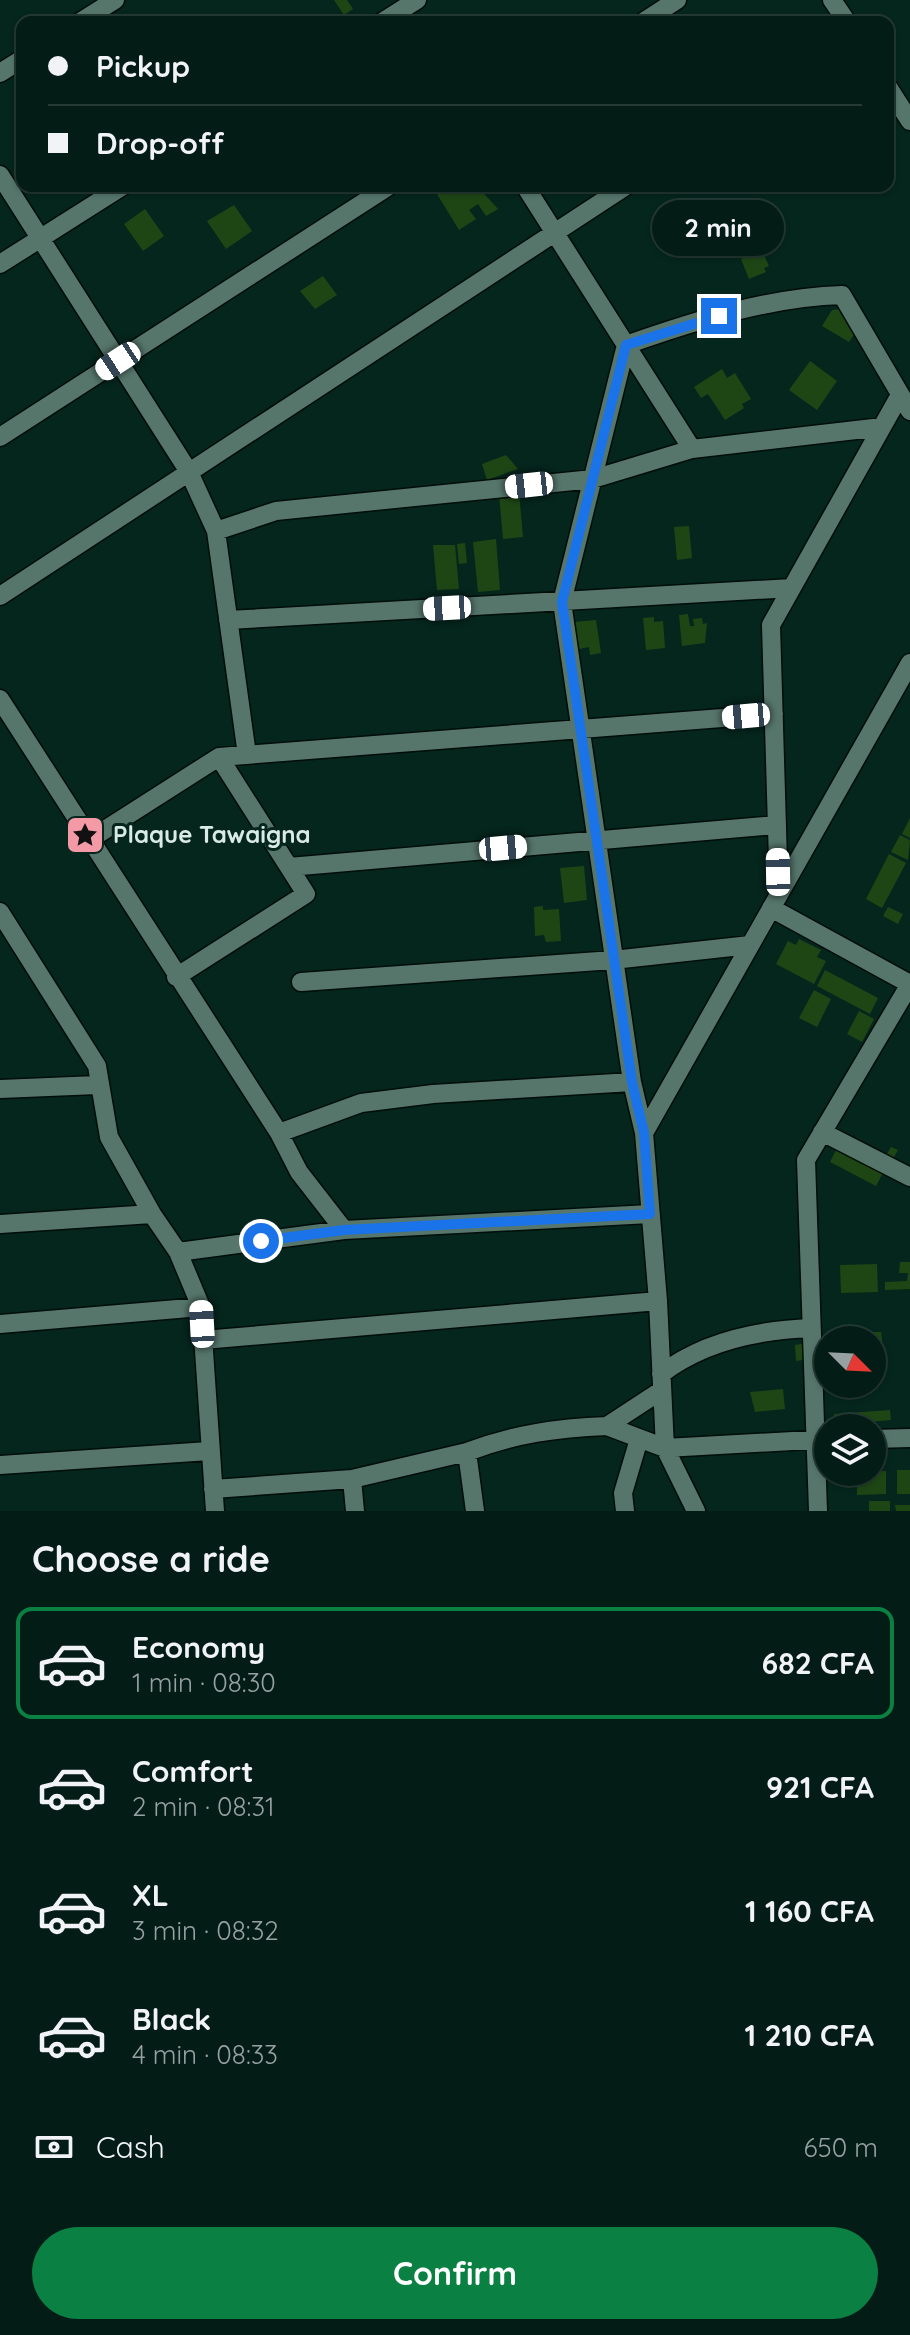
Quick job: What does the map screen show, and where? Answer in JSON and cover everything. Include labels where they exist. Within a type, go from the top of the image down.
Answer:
[{"type":"street","points":[[90,16],[115,0]]},
{"type":"street","points":[[652,16],[677,0]]},
{"type":"street","points":[[391,16],[411,2]]},
{"type":"street","points":[[894,96],[910,121]]},
{"type":"street","points":[[0,175],[189,472],[216,531],[247,755]]},
{"type":"street","points":[[0,264],[113,192]]},
{"type":"street","points":[[0,437],[380,192]]},
{"type":"street","points":[[529,192],[692,449]]},
{"type":"street","points":[[0,596],[617,192]]},
{"type":"street","points":[[626,345],[734,313],[842,295],[905,403],[882,427],[771,625],[775,902]]},
{"type":"street","points":[[626,345],[562,602],[613,960],[632,1082],[644,1133],[658,1301],[665,1448],[696,1511]]},
{"type":"street","points":[[216,531],[276,511],[593,479],[692,449],[882,427]]},
{"type":"street","points":[[228,620],[792,588]]},
{"type":"street","points":[[644,1133],[910,663]]},
{"type":"street","points":[[0,699],[279,1133],[299,1172],[344,1230]]},
{"type":"street","points":[[89,840],[219,757],[774,714]]},
{"type":"street","points":[[176,977],[306,894],[219,757]]},
{"type":"street","points":[[289,867],[776,825]]},
{"type":"street","points":[[775,902],[910,984],[806,1160],[811,1328],[820,1414]]},
{"type":"street","points":[[0,912],[97,1066],[97,1085],[109,1137],[152,1214],[178,1252],[201,1307],[215,1511]]},
{"type":"street","points":[[301,982],[613,960],[750,945]]},
{"type":"street","points":[[279,1133],[361,1103],[433,1094],[632,1082]]},
{"type":"street","points":[[0,1089],[97,1085]]},
{"type":"street","points":[[822,1132],[910,1177]]},
{"type":"street","points":[[0,1224],[152,1214]]},
{"type":"street","points":[[178,1252],[344,1230],[650,1214]]},
{"type":"street","points":[[203,1340],[658,1301]]},
{"type":"street","points":[[0,1324],[201,1307]]},
{"type":"street","points":[[607,1426],[662,1382],[687,1354],[741,1337],[811,1328]]},
{"type":"street","points":[[213,1489],[352,1479],[467,1452],[503,1438],[552,1428],[607,1426],[665,1448],[814,1439]]},
{"type":"street","points":[[886,1439],[910,1438]]},
{"type":"street","points":[[625,1511],[623,1493],[639,1439]]},
{"type":"street","points":[[0,1482],[4,1465],[209,1451]]},
{"type":"street","points":[[467,1452],[475,1511]]},
{"type":"street","points":[[352,1479],[355,1511]]},
{"type":"street","points":[[818,1511],[819,1486]]},
{"type":"building","points":[[334,0],[347,0],[353,9],[344,15]]},
{"type":"building","points":[[482,192],[498,209],[486,216],[478,204],[469,210],[476,219],[459,230],[437,194]]},
{"type":"building","points":[[234,205],[252,231],[226,249],[207,221]]},
{"type":"building","points":[[145,209],[164,236],[143,251],[124,224]]},
{"type":"building","points":[[762,251],[769,266],[764,268],[766,272],[749,279],[741,259]]},
{"type":"building","points":[[323,276],[337,295],[315,309],[300,291]]},
{"type":"building","points":[[840,309],[855,333],[849,342],[822,326],[832,310]]},
{"type":"building","points":[[810,361],[837,381],[817,410],[789,390]]},
{"type":"building","points":[[722,369],[727,378],[735,373],[751,399],[742,404],[744,408],[725,420],[708,394],[701,398],[694,387]]},
{"type":"building","points":[[506,455],[518,469],[487,480],[482,464]]},
{"type":"building","points":[[519,492],[523,537],[503,539],[499,494]]},
{"type":"building","points":[[689,526],[692,558],[677,560],[674,527]]},
{"type":"building","points":[[496,539],[500,590],[478,592],[473,542]]},
{"type":"building","points":[[465,543],[467,563],[459,564],[457,544]]},
{"type":"building","points":[[433,545],[455,545],[459,589],[437,590]]},
{"type":"building","points":[[688,614],[690,626],[694,626],[693,619],[702,618],[703,624],[707,623],[705,643],[682,646],[679,615]]},
{"type":"building","points":[[654,617],[654,622],[663,621],[665,648],[646,650],[643,618]]},
{"type":"building","points":[[596,620],[601,653],[590,655],[589,647],[579,649],[575,622]]},
{"type":"building","points":[[910,818],[910,838],[902,834]]},
{"type":"building","points":[[900,835],[910,840],[908,860],[891,852]]},
{"type":"building","points":[[889,854],[906,863],[882,908],[866,899]]},
{"type":"building","points":[[584,866],[587,900],[564,903],[560,868]]},
{"type":"building","points":[[543,906],[543,910],[559,909],[561,941],[546,942],[544,935],[535,936],[534,907]]},
{"type":"building","points":[[888,907],[903,914],[898,924],[883,916]]},
{"type":"building","points":[[799,939],[821,950],[817,957],[826,961],[814,984],[776,964],[788,941],[796,945]]},
{"type":"building","points":[[825,970],[878,998],[870,1014],[817,986]]},
{"type":"building","points":[[814,990],[831,999],[817,1027],[799,1018]]},
{"type":"building","points":[[859,1011],[874,1019],[862,1042],[847,1034]]},
{"type":"building","points":[[838,1146],[884,1171],[876,1186],[830,1162]]},
{"type":"building","points":[[891,1147],[898,1150],[891,1162],[884,1159]]},
{"type":"building","points":[[900,1262],[910,1262],[910,1289],[885,1290],[885,1282],[907,1281],[908,1273],[899,1273]]},
{"type":"building","points":[[877,1264],[878,1292],[841,1293],[840,1265]]},
{"type":"building","points":[[802,1344],[803,1360],[796,1361],[795,1345]]},
{"type":"building","points":[[783,1389],[785,1409],[755,1412],[750,1392]]},
{"type":"building","points":[[890,1410],[891,1420],[886,1420],[886,1414],[834,1414]]},
{"type":"building","points":[[897,1470],[910,1470],[910,1494],[897,1494]]},
{"type":"building","points":[[857,1486],[886,1486],[886,1494],[857,1495]]},
{"type":"building","points":[[869,1501],[890,1501],[890,1511],[869,1511]]},
{"type":"building","points":[[895,1505],[910,1505],[910,1511],[896,1511]]},
{"type":"place","name":"Plaque Tawaigna","points":[[85,835]]},
{"type":"route","points":[[261,1241],[344,1230],[650,1214],[644,1133],[632,1082],[562,602],[626,345],[719,316]]}]
